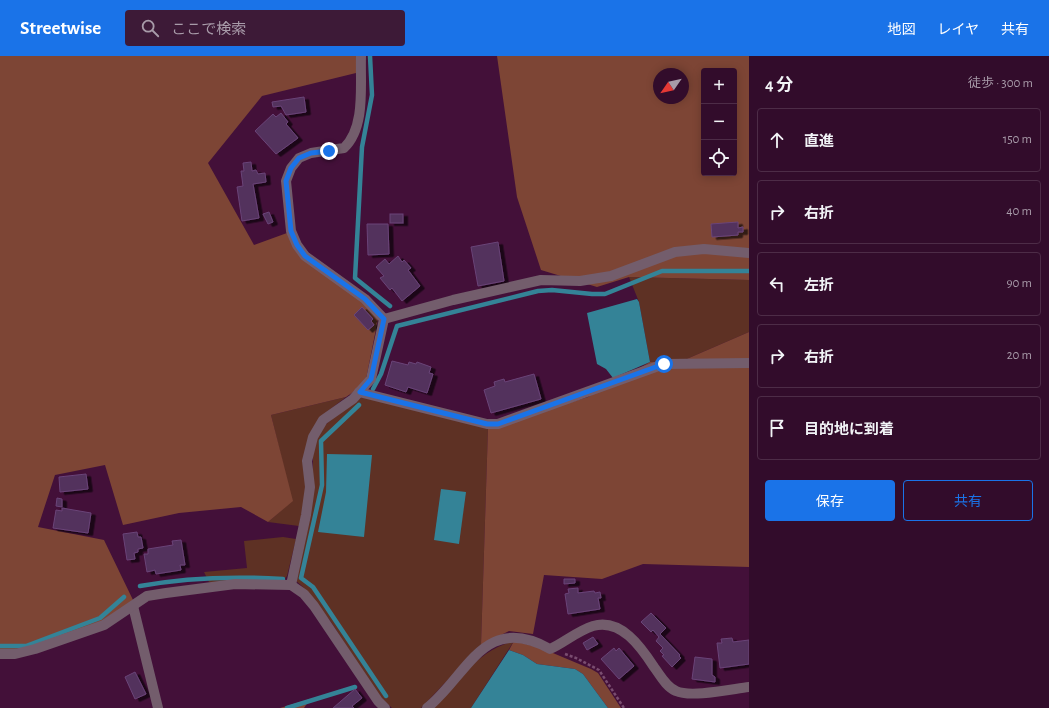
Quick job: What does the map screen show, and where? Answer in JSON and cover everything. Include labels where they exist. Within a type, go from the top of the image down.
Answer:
[{"type":"street","points":[[361,56],[362,97],[354,135],[344,148],[311,153],[299,158],[291,168],[286,181],[291,231],[297,245],[305,256],[365,299],[384,319]]},
{"type":"street","points":[[384,319],[453,300],[541,280],[580,281],[611,276],[675,252],[704,249],[749,253]]},
{"type":"street","points":[[291,585],[306,515],[310,486],[307,461],[314,437],[323,420],[353,399],[371,379],[384,319]]},
{"type":"street","points":[[360,392],[487,424],[498,424],[664,364],[749,363]]},
{"type":"street","points":[[0,654],[35,650],[104,624],[147,596],[235,584],[291,585],[304,594],[314,606],[378,701],[385,708]]},
{"type":"street","points":[[133,606],[158,708]]},
{"type":"street","points":[[427,708],[464,667],[485,648],[504,638],[518,637],[536,642],[550,649],[583,631],[603,624],[622,631],[636,642],[668,686],[677,692],[689,694],[749,687]]},
{"type":"path","points":[[550,649],[576,658],[599,670],[624,708]]},
{"type":"shaded area","points":[[0,56],[356,56],[356,73],[262,96],[208,163],[254,245],[287,233],[377,315],[378,319],[365,384],[346,397],[271,415],[293,501],[268,522],[241,507],[179,513],[123,525],[105,465],[55,475],[38,527],[104,540],[133,600],[102,622],[29,647],[2,651],[0,650]]},
{"type":"shaded area","points":[[497,56],[749,56],[749,280],[629,277],[597,287],[541,270],[517,197]]},
{"type":"shaded area","points":[[629,277],[749,280],[749,332],[682,361],[650,362],[639,302]]},
{"type":"shaded area","points":[[749,332],[749,567],[643,564],[602,579],[544,575],[533,634],[509,631],[481,645],[488,428],[588,397],[650,362],[682,361]]},
{"type":"shaded area","points":[[363,396],[488,428],[481,645],[421,708],[392,708],[378,695],[331,622],[303,587],[294,579],[313,492],[313,455],[316,440],[324,426],[340,412]]},
{"type":"shaded area","points":[[346,397],[324,414],[310,434],[307,491],[299,526],[268,522],[292,501],[271,415]]},
{"type":"shaded area","points":[[283,537],[296,539],[287,576],[281,583],[209,582],[204,572],[247,568],[244,541]]},
{"type":"shaded area","points":[[514,641],[471,708],[433,708],[460,677],[479,659],[489,652]]},
{"type":"shaded area","points":[[514,641],[541,648],[598,673],[621,708],[608,708],[583,674],[575,669],[537,664],[523,655],[509,650]]},
{"type":"shaded area","points":[[310,699],[304,708],[280,708]]},
{"type":"water","points":[[637,299],[639,302],[650,362],[613,378],[606,369],[597,364],[587,313]]},
{"type":"water","points":[[327,454],[372,455],[364,537],[318,532],[326,492]]},
{"type":"water","points":[[441,489],[466,492],[459,544],[434,540]]},
{"type":"water","points":[[509,650],[523,655],[537,664],[575,669],[583,674],[608,708],[471,708]]},
{"type":"building","points":[[304,97],[306,112],[286,115],[281,106],[273,107],[272,102]]},
{"type":"building","points":[[281,113],[288,122],[286,124],[298,138],[276,154],[255,131],[273,114],[276,117]]},
{"type":"building","points":[[251,162],[252,171],[256,170],[258,174],[265,173],[266,182],[253,184],[259,218],[242,221],[237,187],[243,186],[241,171],[244,171],[243,163]]},
{"type":"building","points":[[269,212],[273,222],[268,224],[263,214]]},
{"type":"building","points":[[390,214],[403,214],[403,223],[390,223]]},
{"type":"building","points":[[738,222],[738,228],[743,227],[743,232],[738,232],[738,235],[712,237],[711,224]]},
{"type":"building","points":[[367,224],[388,224],[389,254],[368,255]]},
{"type":"building","points":[[498,242],[504,281],[478,286],[471,247]]},
{"type":"building","points":[[398,256],[402,262],[404,260],[411,268],[408,270],[420,286],[402,301],[392,288],[390,290],[380,278],[384,276],[376,267],[385,259],[389,264]]},
{"type":"building","points":[[362,307],[373,319],[371,321],[374,325],[368,330],[354,315]]},
{"type":"building","points":[[392,361],[408,365],[409,362],[416,364],[417,362],[431,367],[429,373],[433,374],[427,393],[408,387],[406,392],[385,385]]},
{"type":"building","points":[[534,374],[541,399],[491,413],[484,390],[495,386],[494,382],[504,379],[505,382]]},
{"type":"building","points":[[86,474],[88,489],[60,492],[59,477]]},
{"type":"building","points":[[57,498],[62,499],[62,507],[56,506]]},
{"type":"building","points":[[62,508],[91,513],[88,533],[53,528],[56,510],[62,511]]},
{"type":"building","points":[[137,532],[138,537],[141,537],[143,548],[138,549],[138,552],[134,553],[135,559],[127,560],[123,534]]},
{"type":"building","points":[[181,540],[185,565],[180,565],[181,570],[156,574],[155,570],[147,572],[144,554],[148,554],[148,549],[173,545],[172,541]]},
{"type":"building","points":[[564,579],[575,579],[575,583],[564,584]]},
{"type":"building","points":[[578,588],[578,593],[594,591],[595,593],[600,592],[601,598],[598,598],[600,609],[568,614],[565,594],[569,593],[568,589]]},
{"type":"building","points":[[651,613],[666,628],[660,634],[680,655],[679,656],[681,658],[672,667],[662,656],[664,655],[660,651],[663,648],[656,641],[659,637],[653,630],[651,632],[641,622]]},
{"type":"building","points":[[593,637],[598,644],[587,650],[583,643]]},
{"type":"building","points":[[732,638],[733,642],[749,640],[749,664],[720,668],[717,643],[722,643],[721,639]]},
{"type":"building","points":[[614,648],[616,651],[619,648],[634,666],[619,679],[601,659]]},
{"type":"building","points":[[695,657],[712,659],[712,675],[715,677],[715,682],[692,679]]},
{"type":"building","points":[[135,672],[146,694],[135,699],[125,677]]},
{"type":"building","points":[[355,689],[362,698],[352,706],[354,708],[333,708]]},
{"type":"waterway","points":[[370,56],[372,95],[362,147],[355,278],[390,306]]},
{"type":"waterway","points":[[373,389],[381,374],[397,326],[538,291],[552,290],[605,294],[662,271],[749,271]]},
{"type":"waterway","points":[[359,405],[321,441],[322,485],[301,578],[313,587],[386,696]]},
{"type":"waterway","points":[[140,586],[211,578],[283,579]]},
{"type":"waterway","points":[[0,646],[26,646],[100,618],[124,597]]},
{"type":"waterway","points":[[287,708],[355,687]]},
{"type":"route","points":[[329,151],[311,153],[299,158],[291,168],[286,181],[291,231],[297,245],[305,256],[365,299],[384,319],[371,379],[360,392],[487,424],[498,424],[664,364]]}]
